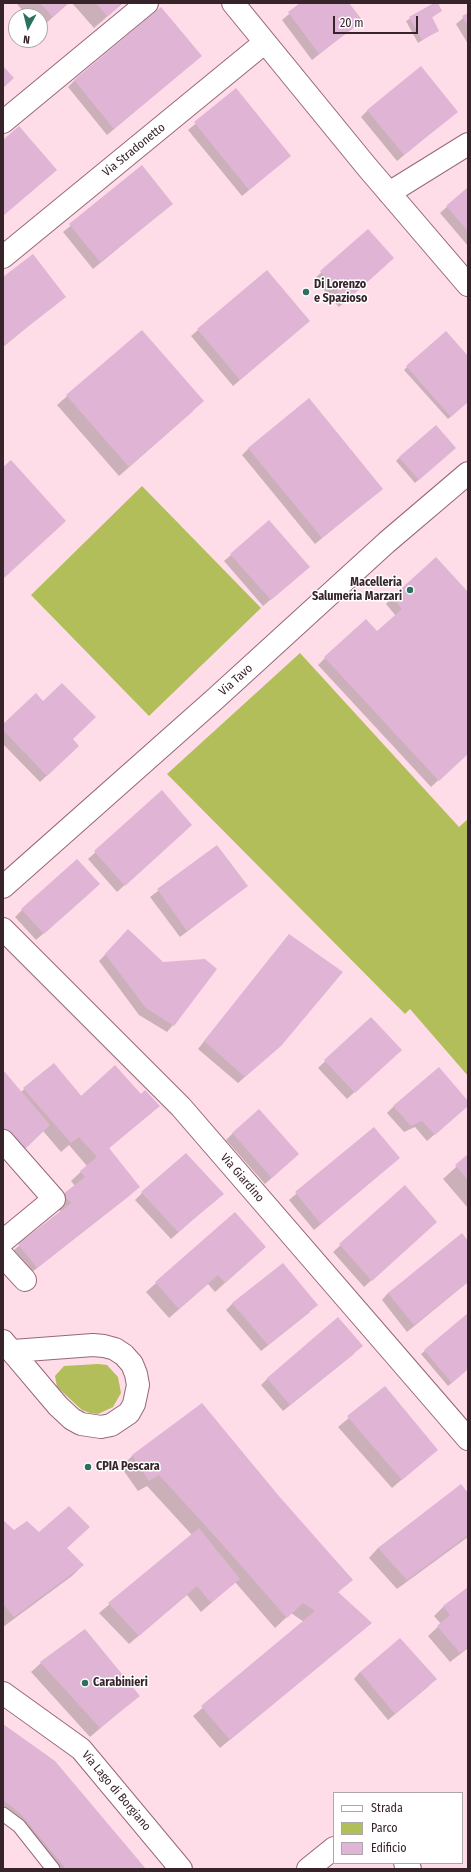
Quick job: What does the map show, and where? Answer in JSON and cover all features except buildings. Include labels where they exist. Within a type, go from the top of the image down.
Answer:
[{"type":"street","points":[[3,122],[147,3]]},
{"type":"street","points":[[233,3],[264,43],[468,285]]},
{"type":"street","name":"Via Stradonetto","points":[[3,257],[264,43]]},
{"type":"street","points":[[389,193],[468,144]]},
{"type":"street","name":"Via Tavo","points":[[3,887],[220,694],[387,542],[468,473]]},
{"type":"street","name":"Via Giardino","points":[[3,929],[181,1107],[468,1438]]},
{"type":"street","points":[[3,1141],[54,1199],[3,1241]]},
{"type":"street","points":[[3,1256],[24,1280]]},
{"type":"street","points":[[93,1345],[115,1349],[124,1355],[132,1364],[136,1374],[138,1385],[134,1404],[129,1413],[111,1425],[101,1427],[81,1424],[72,1419],[58,1406],[8,1346],[93,1345]]},
{"type":"street","name":"Via Lago di Borgiano","points":[[3,1693],[81,1748],[181,1869]]},
{"type":"street","points":[[308,1869],[333,1849]]},
{"type":"lane","points":[[3,1814],[19,1826],[53,1869]]},
{"type":"green space","points":[[142,486],[261,608],[149,716],[31,595]]},
{"type":"green space","points":[[300,653],[459,827],[468,819],[468,1076],[410,1009],[405,1014],[167,774]]},
{"type":"green space","points":[[98,1364],[107,1365],[118,1377],[121,1393],[113,1407],[98,1414],[82,1410],[57,1387],[55,1376],[64,1366]]},
{"type":"place","name":"Di Lorenzo e Spazioso","points":[[306,292]]},
{"type":"place","name":"Macelleria Salumeria Marzari","points":[[410,590]]},
{"type":"place","name":"CPIA Pescara","points":[[88,1467]]},
{"type":"place","name":"Carabinieri","points":[[85,1683]]}]
